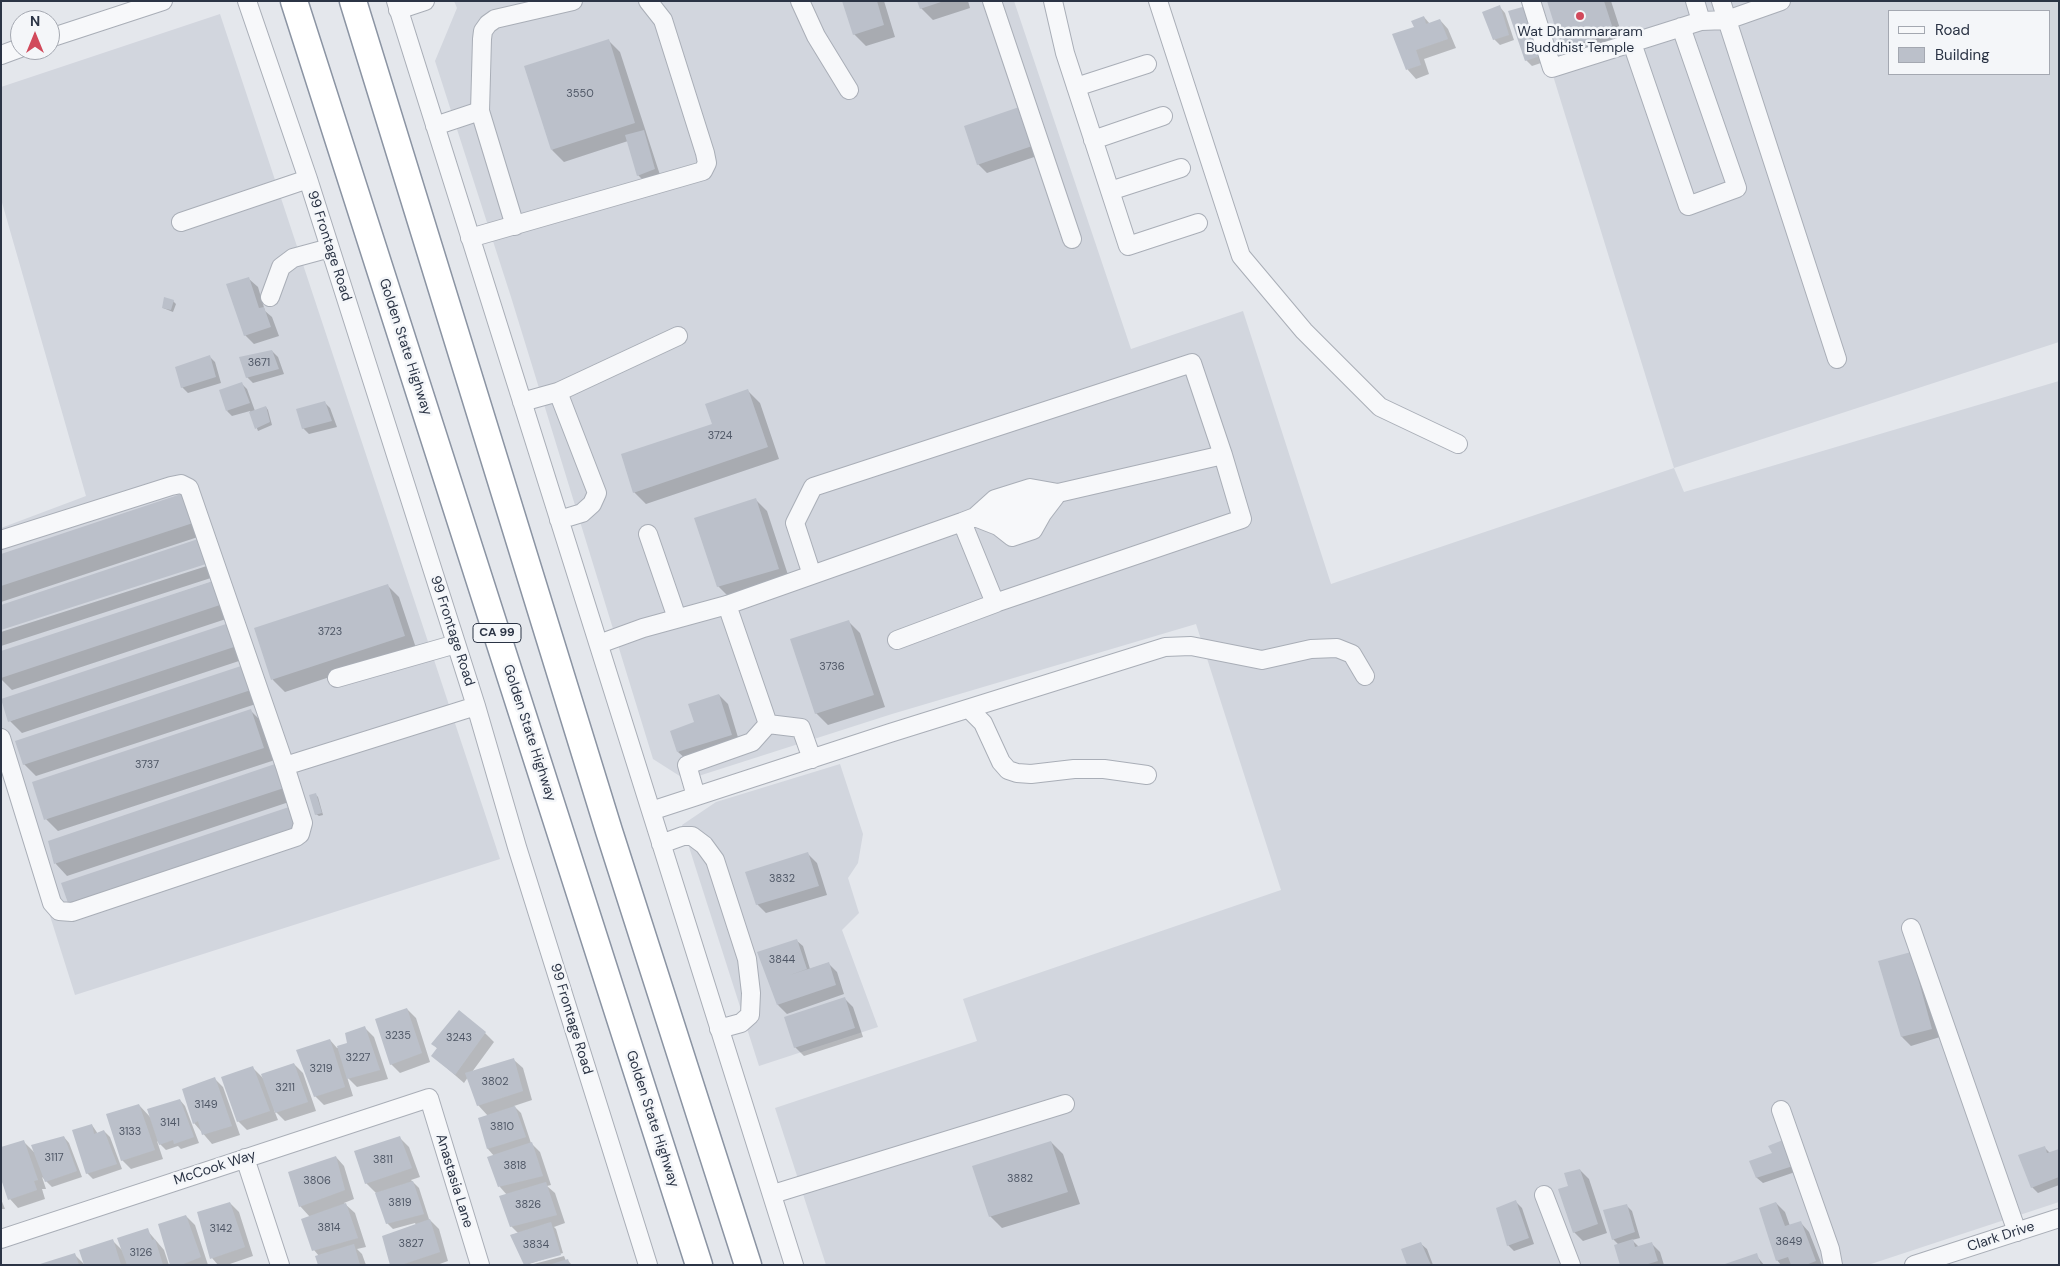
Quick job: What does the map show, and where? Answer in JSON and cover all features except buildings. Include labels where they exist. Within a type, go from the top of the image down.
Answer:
[{"type":"highway","name":"Golden State Highway","points":[[294,1],[699,1265]]},
{"type":"highway","points":[[353,1],[609,831],[748,1265]]},
{"type":"street","points":[[60,35],[163,1]]},
{"type":"street","name":"99 Frontage Road","points":[[247,1],[308,179],[476,706],[520,857],[648,1265]]},
{"type":"street","points":[[425,1],[397,6],[794,1265]]},
{"type":"street","points":[[515,226],[480,111],[483,31],[495,19],[573,1]]},
{"type":"street","points":[[470,238],[703,171],[707,163],[705,153],[663,20],[648,1]]},
{"type":"street","points":[[800,1],[816,36],[848,90]]},
{"type":"street","points":[[992,1],[1072,239]]},
{"type":"street","points":[[1053,1],[1065,53],[1128,246],[1198,223]]},
{"type":"street","points":[[1158,1],[1241,256],[1304,331],[1380,406],[1458,444]]},
{"type":"street","points":[[1531,1],[1552,68],[1701,21],[1727,20],[1781,1]]},
{"type":"street","points":[[1695,1],[1701,21]]},
{"type":"street","points":[[1721,1],[1837,358]]},
{"type":"street","points":[[1632,43],[1688,206],[1737,188],[1682,27]]},
{"type":"street","points":[[1076,87],[1148,64]]},
{"type":"street","points":[[435,126],[480,111]]},
{"type":"street","points":[[1093,140],[1164,116]]},
{"type":"street","points":[[1110,191],[1181,168]]},
{"type":"street","points":[[180,222],[308,179]]},
{"type":"street","points":[[270,297],[281,268],[293,258],[330,248]]},
{"type":"street","points":[[522,402],[558,392],[678,336]]},
{"type":"street","points":[[812,575],[795,523],[800,509],[813,487],[1192,363],[1224,455],[1242,519],[996,603],[897,640]]},
{"type":"street","points":[[558,392],[596,493],[592,504],[582,513],[559,520]]},
{"type":"street","points":[[599,644],[677,618],[727,605],[969,520],[995,499],[1030,488],[1058,493],[1224,455]]},
{"type":"street","points":[[1,540],[171,486],[181,484],[189,488],[285,766],[303,823],[300,834],[296,837],[72,912],[59,911],[52,903],[1,738]]},
{"type":"street","points":[[969,520],[998,526],[1042,514],[1058,493]]},
{"type":"street","points":[[969,520],[996,603]]},
{"type":"street","points":[[648,534],[677,618]]},
{"type":"street","points":[[727,605],[768,724]]},
{"type":"street","points":[[337,678],[456,644]]},
{"type":"street","points":[[650,811],[1165,647],[1192,646],[1262,660],[1311,649],[1337,648],[1352,654],[1365,676]]},
{"type":"street","points":[[285,766],[476,706]]},
{"type":"street","points":[[969,709],[983,723],[1001,762],[1008,770],[1031,774],[1074,769],[1104,769],[1147,775]]},
{"type":"street","points":[[768,724],[801,728],[812,759]]},
{"type":"street","points":[[696,796],[687,764],[752,742],[768,724]]},
{"type":"street","points":[[661,844],[682,836],[692,836],[704,845],[714,860],[748,959],[751,993],[750,1015],[741,1023],[719,1029]]},
{"type":"street","points":[[1911,928],[2016,1232]]},
{"type":"street","name":"McCook Way","points":[[1,1239],[429,1098]]},
{"type":"street","name":"Anastasia Lane","points":[[429,1098],[480,1265]]},
{"type":"street","points":[[773,1194],[1065,1104]]},
{"type":"street","points":[[1781,1110],[1830,1249],[1833,1265]]},
{"type":"street","points":[[245,1158],[280,1265]]},
{"type":"street","points":[[1544,1195],[1571,1265]]},
{"type":"street","name":"Clark Drive","points":[[1914,1265],[2059,1218]]},
{"type":"shaded area","points":[[454,1],[1014,1],[1131,349],[1243,311],[1331,584],[1674,468],[1684,492],[2059,381],[2059,1202],[1868,1265],[826,1265],[775,1108],[977,1041],[963,999],[1281,890],[1196,624],[892,714],[686,780],[653,759],[511,297],[435,61],[457,8]]},
{"type":"shaded area","points":[[1530,1],[2059,1],[2059,342],[1674,468]]},
{"type":"shaded area","points":[[220,14],[500,859],[75,995],[1,761],[1,528],[86,496],[1,199],[1,87]]},
{"type":"shaded area","points":[[840,764],[863,834],[858,863],[848,878],[859,913],[842,930],[878,1027],[759,1066],[682,825],[716,802]]},
{"type":"place","name":"Wat Dhammararam Buddhist Temple","points":[[1580,16]]}]
